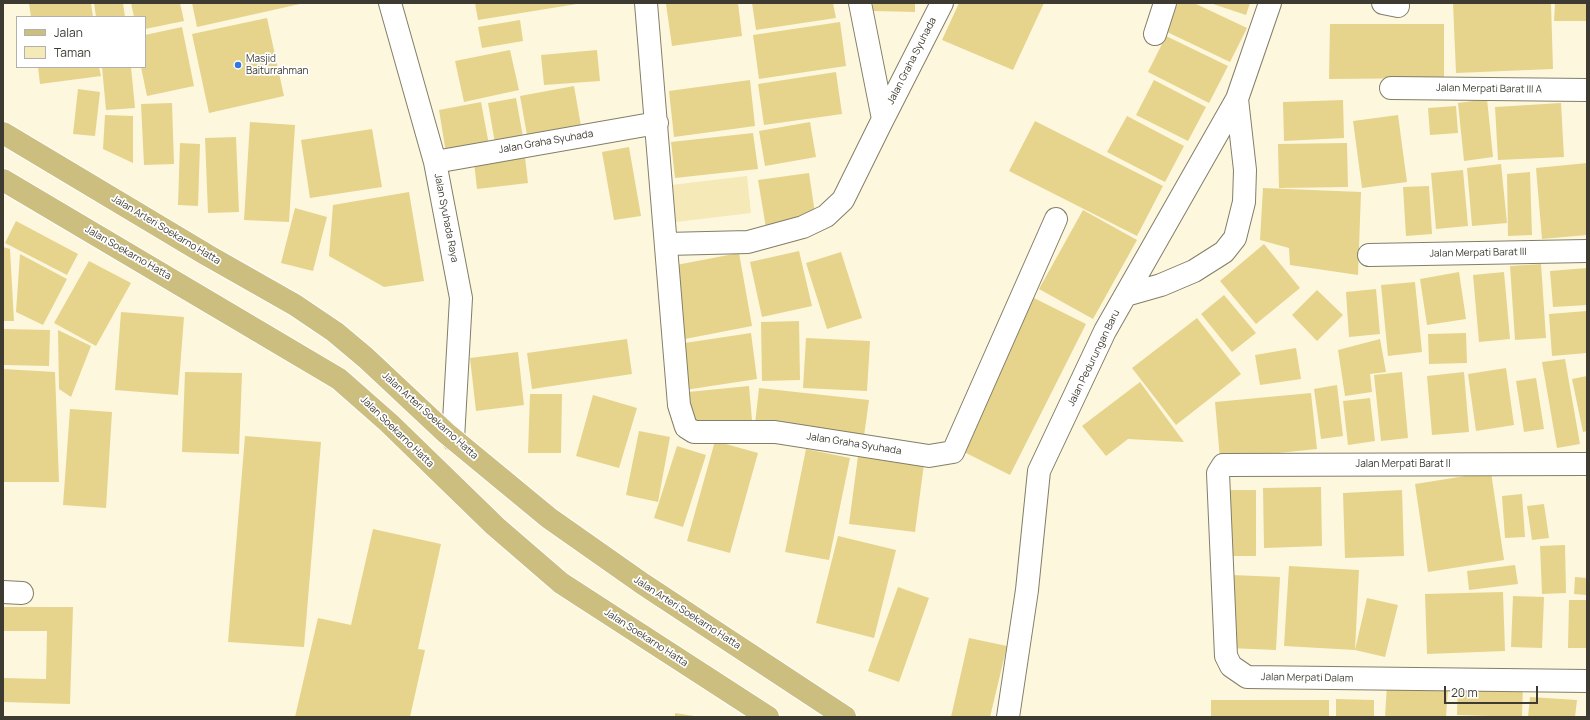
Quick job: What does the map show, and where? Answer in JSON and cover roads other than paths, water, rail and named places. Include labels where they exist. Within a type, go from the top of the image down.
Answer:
[{"type":"main road","name":"Jalan Arteri Soekarno Hatta","points":[[3,133],[207,255],[295,305],[335,332],[366,358],[453,439],[549,518],[643,584],[845,717]]},
{"type":"main road","name":"Jalan Soekarno Hatta","points":[[3,180],[339,379],[389,424],[495,526],[561,583],[768,717]]},
{"type":"street","name":"Jalan Syuhada Raya","points":[[390,3],[435,162],[461,298],[453,439]]},
{"type":"street","name":"Jalan Graha Syuhada","points":[[646,3],[679,405],[686,427],[694,432],[775,432],[929,456],[953,452],[1056,219]]},
{"type":"street","name":"Jalan Graha Syuhada","points":[[860,3],[883,119]]},
{"type":"street","name":"Jalan Graha Syuhada","points":[[666,244],[748,242],[803,227],[826,216],[843,200],[942,3]]},
{"type":"street","points":[[1155,34],[1165,3]]},
{"type":"street","name":"Jalan Pedurungan Baru","points":[[1008,717],[1027,590],[1039,471],[1105,330],[1237,99],[1270,3]]},
{"type":"street","name":"Jalan Merpati Barat III A","points":[[1391,88],[1587,90]]},
{"type":"street","points":[[1126,295],[1161,285],[1194,271],[1224,252],[1235,238],[1244,202],[1245,170],[1237,99]]},
{"type":"street","name":"Jalan Graha Syuhada","points":[[435,162],[657,123]]},
{"type":"street","name":"Jalan Merpati Barat III","points":[[1369,255],[1587,251]]},
{"type":"street","name":"Jalan Merpati Barat II","points":[[1220,468],[1224,465],[1587,464]]},
{"type":"street","name":"Jalan Merpati Dalam","points":[[1220,468],[1218,473],[1226,656],[1231,666],[1248,677],[1587,681]]},
{"type":"place","name":"Masjid Baiturrahman","points":[[238,65]]}]
